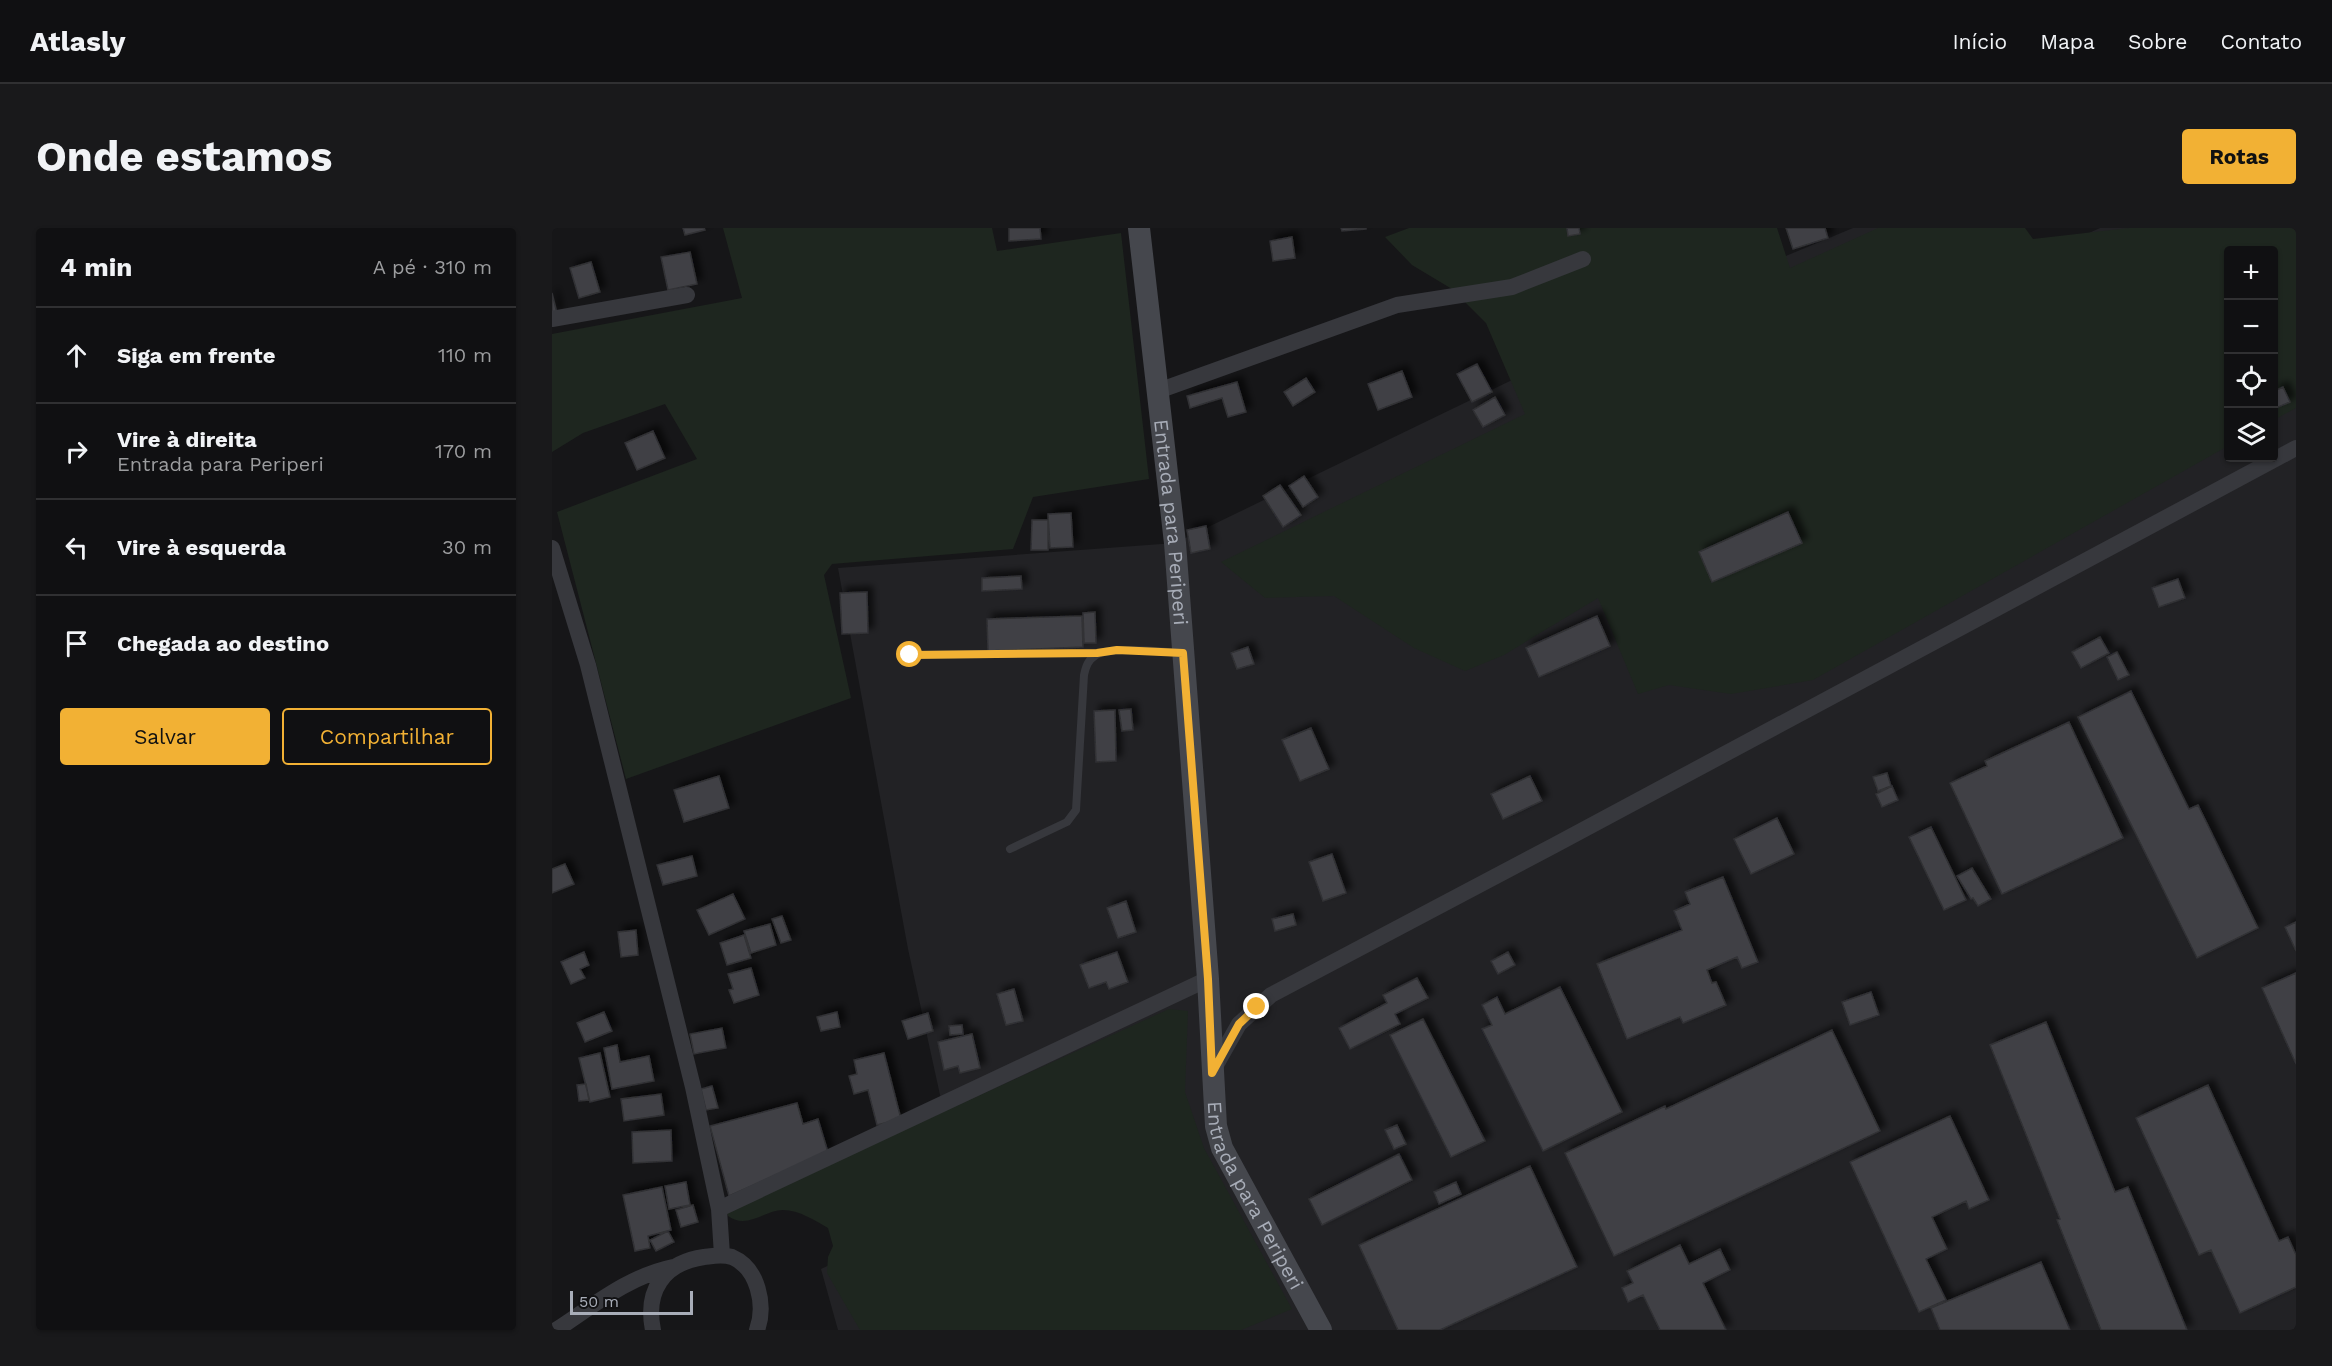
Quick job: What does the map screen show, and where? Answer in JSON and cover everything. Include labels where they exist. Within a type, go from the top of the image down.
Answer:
[{"type":"main road","name":"Entrada para Periperi","points":[[1139,228],[1175,543],[1208,979],[1216,1126],[1222,1148],[1321,1330]]},
{"type":"street","points":[[1158,391],[1397,305],[1512,287],[1583,259]]},
{"type":"street","points":[[552,319],[687,295]]},
{"type":"street","points":[[1212,1073],[1239,1024],[1270,995],[2296,448]]},
{"type":"street","points":[[552,548],[596,698],[687,1064],[719,1209],[722,1255]]},
{"type":"street","points":[[719,1209],[1208,979]]},
{"type":"street","points":[[556,1330],[634,1280],[693,1259],[722,1255],[739,1262],[757,1286],[761,1311],[757,1330]]},
{"type":"street","points":[[653,1330],[651,1303],[653,1293],[659,1282],[675,1266]]},
{"type":"lane","points":[[910,655],[1097,653],[1117,650],[1183,653]]},
{"type":"lane","points":[[1010,849],[1067,822],[1076,810],[1084,675],[1087,662],[1097,653]]},
{"type":"shaded area","points":[[723,228],[992,228],[997,251],[1121,233],[1149,479],[1033,497],[1013,549],[832,564],[824,575],[851,698],[626,779],[557,512],[697,459],[665,404],[583,433],[552,452],[552,334],[742,298]]},
{"type":"shaded area","points":[[1409,228],[1777,228],[1790,268],[1878,228],[2025,228],[2033,239],[2129,228],[2296,228],[2296,408],[2278,418],[2278,246],[2224,246],[2224,448],[1813,680],[1731,694],[1669,685],[1638,694],[1598,598],[1504,655],[1465,671],[1414,648],[1334,596],[1265,598],[1221,562],[1525,414],[1486,323],[1452,289],[1412,265],[1385,237]]},
{"type":"shaded area","points":[[1853,228],[2008,228],[2027,261],[2100,228],[2296,228],[2296,1330],[838,1330],[821,1269],[855,1253],[942,1104],[908,949],[838,568],[1175,543],[1661,308]]},
{"type":"shaded area","points":[[1169,1009],[1188,1011],[1185,1092],[1204,1148],[1292,1309],[1241,1330],[860,1330],[827,1273],[828,1257],[833,1246],[828,1228],[807,1216],[789,1210],[776,1211],[742,1221],[728,1216],[726,1211]]},
{"type":"building","points":[[683,228],[704,228],[705,230],[685,235]]},
{"type":"building","points":[[1009,228],[1040,228],[1041,239],[1009,241]]},
{"type":"building","points":[[1341,228],[1366,228],[1366,229],[1342,231]]},
{"type":"building","points":[[1567,228],[1579,228],[1580,234],[1568,236]]},
{"type":"building","points":[[1786,228],[1825,228],[1828,238],[1793,249]]},
{"type":"building","points":[[1292,237],[1295,258],[1273,261],[1270,241]]},
{"type":"building","points":[[690,252],[697,284],[668,290],[661,257]]},
{"type":"building","points":[[591,262],[600,292],[579,298],[570,268]]},
{"type":"building","points":[[552,293],[557,313],[552,314]]},
{"type":"building","points":[[1477,364],[1492,392],[1472,402],[1457,374]]},
{"type":"building","points":[[1402,371],[1412,397],[1378,410],[1368,384]]},
{"type":"building","points":[[1306,378],[1315,392],[1293,406],[1284,392]]},
{"type":"building","points":[[1237,382],[1246,412],[1228,417],[1222,398],[1190,408],[1187,396]]},
{"type":"building","points":[[2283,387],[2290,402],[2278,407],[2278,389]]},
{"type":"building","points":[[1495,397],[1505,415],[1483,427],[1473,410]]},
{"type":"building","points":[[653,431],[665,458],[637,470],[625,443]]},
{"type":"building","points":[[1304,476],[1318,497],[1303,507],[1289,486]]},
{"type":"building","points":[[1280,485],[1301,515],[1283,527],[1263,496]]},
{"type":"building","points":[[1788,512],[1802,543],[1712,582],[1699,552]]},
{"type":"building","points":[[1071,513],[1073,547],[1050,548],[1048,514]]},
{"type":"building","points":[[1032,520],[1048,520],[1048,550],[1031,550]]},
{"type":"building","points":[[1206,526],[1210,549],[1191,553],[1187,530]]},
{"type":"building","points":[[1021,576],[1022,589],[982,591],[982,578]]},
{"type":"building","points":[[2178,579],[2185,598],[2159,607],[2152,588]]},
{"type":"building","points":[[867,592],[868,633],[842,634],[840,593]]},
{"type":"building","points":[[1095,612],[1096,643],[1084,643],[1083,613]]},
{"type":"building","points":[[1082,616],[1083,647],[988,651],[987,619]]},
{"type":"building","points":[[1597,616],[1610,646],[1539,677],[1526,648]]},
{"type":"building","points":[[2100,637],[2109,653],[2081,668],[2072,652]]},
{"type":"building","points":[[1248,647],[1254,664],[1237,669],[1231,653]]},
{"type":"building","points":[[2117,652],[2129,675],[2118,680],[2107,657]]},
{"type":"building","points":[[2131,691],[2189,809],[2198,805],[2258,928],[2197,958],[2078,717]]},
{"type":"building","points":[[1131,709],[1133,730],[1122,731],[1119,710]]},
{"type":"building","points":[[1115,710],[1116,761],[1096,762],[1094,711]]},
{"type":"building","points":[[2069,722],[2123,838],[2002,894],[1950,783],[1987,766],[1985,761]]},
{"type":"building","points":[[1311,728],[1329,769],[1300,781],[1282,740]]},
{"type":"building","points":[[1887,773],[1891,786],[1878,791],[1873,777]]},
{"type":"building","points":[[719,776],[729,808],[684,822],[674,790]]},
{"type":"building","points":[[1530,776],[1542,801],[1503,819],[1491,794]]},
{"type":"building","points":[[1892,786],[1898,800],[1882,807],[1876,794]]},
{"type":"building","points":[[1777,818],[1794,854],[1751,874],[1734,839]]},
{"type":"building","points":[[1931,827],[1966,900],[1944,910],[1909,837]]},
{"type":"building","points":[[1332,854],[1346,893],[1323,901],[1309,862]]},
{"type":"building","points":[[692,856],[697,876],[663,885],[657,865]]},
{"type":"building","points":[[565,864],[574,884],[552,893],[552,869]]},
{"type":"building","points":[[1972,868],[1991,899],[1978,906],[1957,876]]},
{"type":"building","points":[[1723,877],[1758,962],[1742,968],[1737,957],[1707,970],[1712,983],[1716,982],[1726,1005],[1683,1023],[1680,1017],[1627,1039],[1597,964],[1682,930],[1674,911],[1690,904],[1685,892]]},
{"type":"building","points":[[733,894],[745,919],[709,935],[697,910]]},
{"type":"building","points":[[1126,901],[1136,932],[1118,938],[1107,908]]},
{"type":"building","points":[[1293,914],[1296,925],[1275,931],[1272,919]]},
{"type":"building","points":[[782,916],[791,940],[781,943],[772,919]]},
{"type":"building","points":[[2296,922],[2296,951],[2285,927]]},
{"type":"building","points":[[770,924],[776,945],[751,953],[744,931]]},
{"type":"building","points":[[636,930],[638,955],[621,957],[618,932]]},
{"type":"building","points":[[744,935],[751,958],[727,965],[720,943]]},
{"type":"building","points":[[584,952],[589,965],[580,969],[585,978],[571,984],[561,962]]},
{"type":"building","points":[[1117,952],[1128,982],[1109,989],[1106,982],[1089,988],[1080,965]]},
{"type":"building","points":[[1508,952],[1515,965],[1498,974],[1491,961]]},
{"type":"building","points":[[751,968],[759,995],[734,1003],[729,990],[733,989],[728,974]]},
{"type":"building","points":[[2296,973],[2296,1064],[2262,988]]},
{"type":"building","points":[[1417,978],[1428,998],[1395,1014],[1400,1024],[1350,1049],[1339,1028],[1387,1003],[1383,995]]},
{"type":"building","points":[[1560,987],[1622,1112],[1543,1151],[1482,1029],[1492,1025],[1482,1005],[1497,997],[1505,1014]]},
{"type":"building","points":[[1014,989],[1023,1021],[1006,1025],[997,994]]},
{"type":"building","points":[[1871,992],[1879,1015],[1850,1025],[1842,1002]]},
{"type":"building","points":[[604,1012],[612,1031],[585,1042],[577,1023]]},
{"type":"building","points":[[837,1012],[840,1027],[821,1031],[817,1017]]},
{"type":"building","points":[[928,1013],[933,1031],[908,1039],[902,1021]]},
{"type":"building","points":[[1423,1019],[1485,1141],[1451,1157],[1390,1035]]},
{"type":"building","points":[[2046,1022],[2115,1192],[2128,1187],[2187,1330],[2101,1330],[2057,1220],[2060,1219],[1990,1045]]},
{"type":"building","points":[[962,1025],[963,1034],[950,1035],[949,1026]]},
{"type":"building","points":[[722,1028],[726,1048],[694,1054],[690,1034]]},
{"type":"building","points":[[1832,1030],[1880,1131],[1614,1256],[1565,1153],[1665,1106],[1666,1109]]},
{"type":"building","points":[[972,1034],[980,1068],[960,1073],[958,1066],[944,1070],[938,1042]]},
{"type":"building","points":[[617,1045],[620,1062],[649,1056],[654,1081],[612,1089],[604,1048]]},
{"type":"building","points":[[600,1053],[610,1097],[590,1102],[579,1058]]},
{"type":"building","points":[[884,1053],[901,1119],[877,1125],[868,1090],[854,1094],[849,1076],[857,1074],[854,1060]]},
{"type":"building","points":[[586,1084],[589,1100],[579,1101],[577,1085]]},
{"type":"building","points":[[2208,1085],[2279,1241],[2288,1237],[2296,1255],[2296,1287],[2240,1313],[2211,1250],[2199,1255],[2136,1118]]},
{"type":"building","points":[[712,1086],[718,1108],[706,1110],[701,1089]]},
{"type":"building","points":[[661,1094],[664,1115],[624,1121],[621,1099]]},
{"type":"building","points":[[797,1103],[803,1124],[818,1119],[828,1152],[729,1196],[710,1126]]},
{"type":"building","points":[[1950,1116],[1989,1200],[1969,1209],[1966,1201],[1932,1217],[1947,1249],[1926,1259],[1946,1300],[1919,1312],[1850,1162]]},
{"type":"building","points":[[1397,1125],[1406,1144],[1394,1149],[1385,1130]]},
{"type":"building","points":[[671,1130],[672,1161],[633,1163],[632,1132]]},
{"type":"building","points":[[1399,1154],[1412,1180],[1322,1225],[1309,1199]]},
{"type":"building","points":[[1530,1166],[1577,1267],[1440,1330],[1398,1330],[1359,1245]]},
{"type":"building","points":[[686,1182],[690,1205],[669,1209],[665,1186]]},
{"type":"building","points":[[1456,1182],[1461,1194],[1439,1204],[1434,1192]]},
{"type":"building","points":[[662,1187],[671,1230],[648,1236],[650,1248],[635,1251],[623,1195]]},
{"type":"building","points":[[693,1205],[698,1222],[681,1227],[676,1210]]},
{"type":"building","points":[[668,1231],[674,1242],[656,1251],[650,1240]]},
{"type":"building","points":[[1680,1245],[1689,1264],[1720,1249],[1730,1270],[1703,1283],[1726,1330],[1660,1330],[1643,1295],[1628,1302],[1622,1288],[1633,1283],[1627,1271]]},
{"type":"building","points":[[2041,1262],[2070,1330],[1940,1330],[1931,1308]]},
{"type":"route","points":[[910,655],[1097,653],[1117,650],[1183,653],[1208,979],[1212,1073],[1239,1024],[1257,1007]]}]
